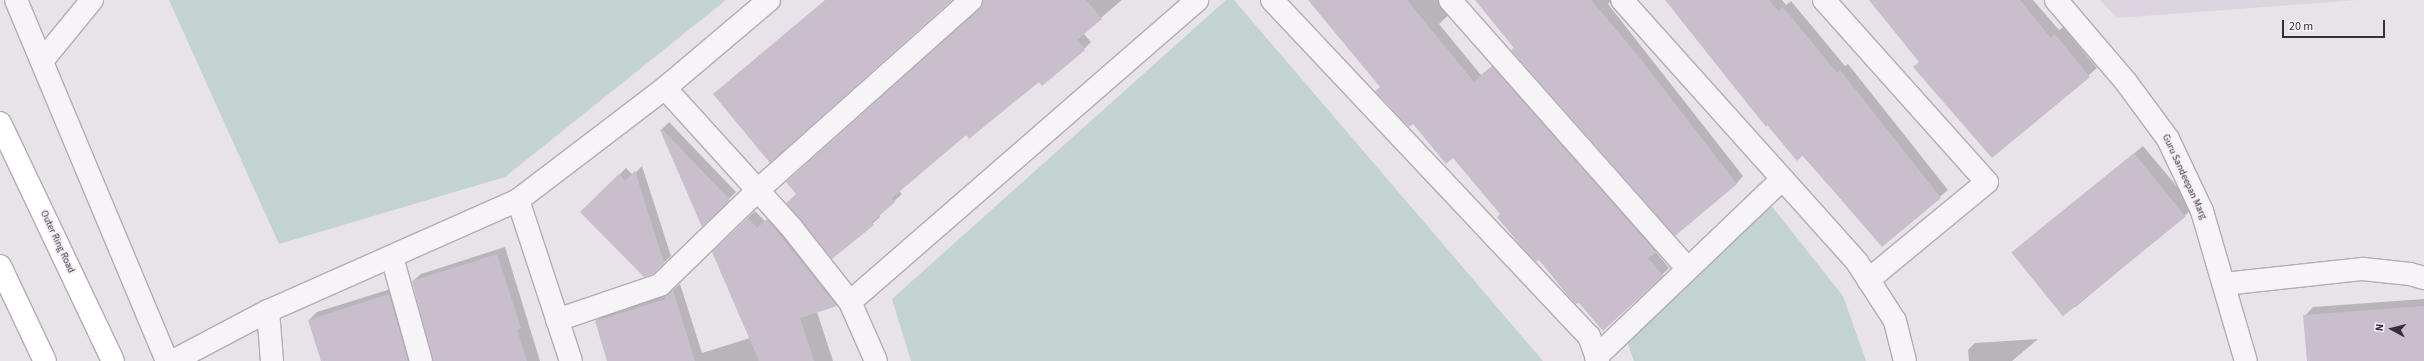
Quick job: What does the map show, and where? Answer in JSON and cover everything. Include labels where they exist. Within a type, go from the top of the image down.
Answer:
[{"type":"highway","name":"Outer Ring Road","points":[[0,123],[114,361]]},
{"type":"highway","points":[[0,266],[45,361]]},
{"type":"street","points":[[16,0],[167,361]]},
{"type":"street","points":[[42,61],[92,0]]},
{"type":"street","points":[[173,361],[268,311],[518,200],[665,88],[769,0]]},
{"type":"street","points":[[557,320],[660,285],[758,190],[971,0]]},
{"type":"street","points":[[850,302],[1197,0]]},
{"type":"street","points":[[1272,0],[1589,336],[1597,359],[1782,179]]},
{"type":"street","points":[[1450,0],[1688,269]]},
{"type":"street","points":[[1622,0],[1857,262],[1895,321],[1905,361]]},
{"type":"street","points":[[1824,0],[1987,182],[1868,280]]},
{"type":"street","name":"Guru Sandeepan Marg","points":[[2056,0],[2126,82],[2168,139],[2202,211],[2246,361]]},
{"type":"street","points":[[665,88],[791,227],[850,302],[876,361]]},
{"type":"street","points":[[518,200],[571,361]]},
{"type":"street","points":[[392,257],[421,361]]},
{"type":"street","points":[[2224,284],[2363,269],[2410,274],[2424,278]]},
{"type":"street","points":[[268,311],[272,361]]},
{"type":"shaded area","points":[[169,0],[726,0],[505,177],[279,244]]},
{"type":"shaded area","points":[[1226,0],[1234,0],[1543,361],[911,361],[892,299]]},
{"type":"shaded area","points":[[2100,0],[2358,0],[2117,18]]},
{"type":"shaded area","points":[[1770,204],[1843,296],[1866,361],[1634,361],[1625,336]]},
{"type":"building","points":[[825,0],[952,0],[770,163],[713,94]]},
{"type":"building","points":[[983,0],[1086,0],[1102,19],[1077,40],[1085,50],[1042,86],[1039,82],[969,139],[966,135],[892,198],[895,202],[872,222],[874,225],[832,259],[786,203],[796,194],[786,182],[979,9]]},
{"type":"building","points":[[1308,0],[1407,0],[1474,82],[1492,66],[1656,252],[1648,258],[1663,276],[1603,331],[1579,303],[1576,304],[1569,297],[1539,260],[1536,262],[1520,245],[1497,217],[1500,214],[1453,158],[1446,164],[1413,124],[1409,127],[1375,91],[1380,87]]},
{"type":"building","points":[[1475,0],[1591,0],[1636,53],[1737,184],[1675,236],[1511,50],[1514,48]]},
{"type":"building","points":[[1665,0],[1769,0],[1778,11],[1783,7],[1837,73],[1840,70],[1941,198],[1882,247],[1803,155],[1797,161],[1767,125],[1766,127]]},
{"type":"building","points":[[1869,0],[2020,0],[2051,38],[2055,34],[2090,77],[1992,158],[1913,67],[1919,62]]},
{"type":"building","points":[[662,129],[730,200],[702,227],[660,130]]},
{"type":"building","points":[[2134,153],[2186,217],[2063,316],[2011,252]]},
{"type":"building","points":[[635,171],[664,263],[653,274],[644,277],[580,212],[619,174],[625,181]]},
{"type":"building","points":[[748,218],[757,228],[767,219],[837,306],[800,318],[814,361],[759,361],[712,252]]},
{"type":"building","points":[[497,254],[521,328],[517,330],[527,361],[433,361],[412,281]]},
{"type":"building","points":[[673,290],[695,361],[607,361],[595,321],[666,299],[664,297]]},
{"type":"building","points":[[389,294],[408,361],[321,361],[308,320]]},
{"type":"building","points":[[2424,306],[2424,361],[2307,361],[2303,315]]}]
